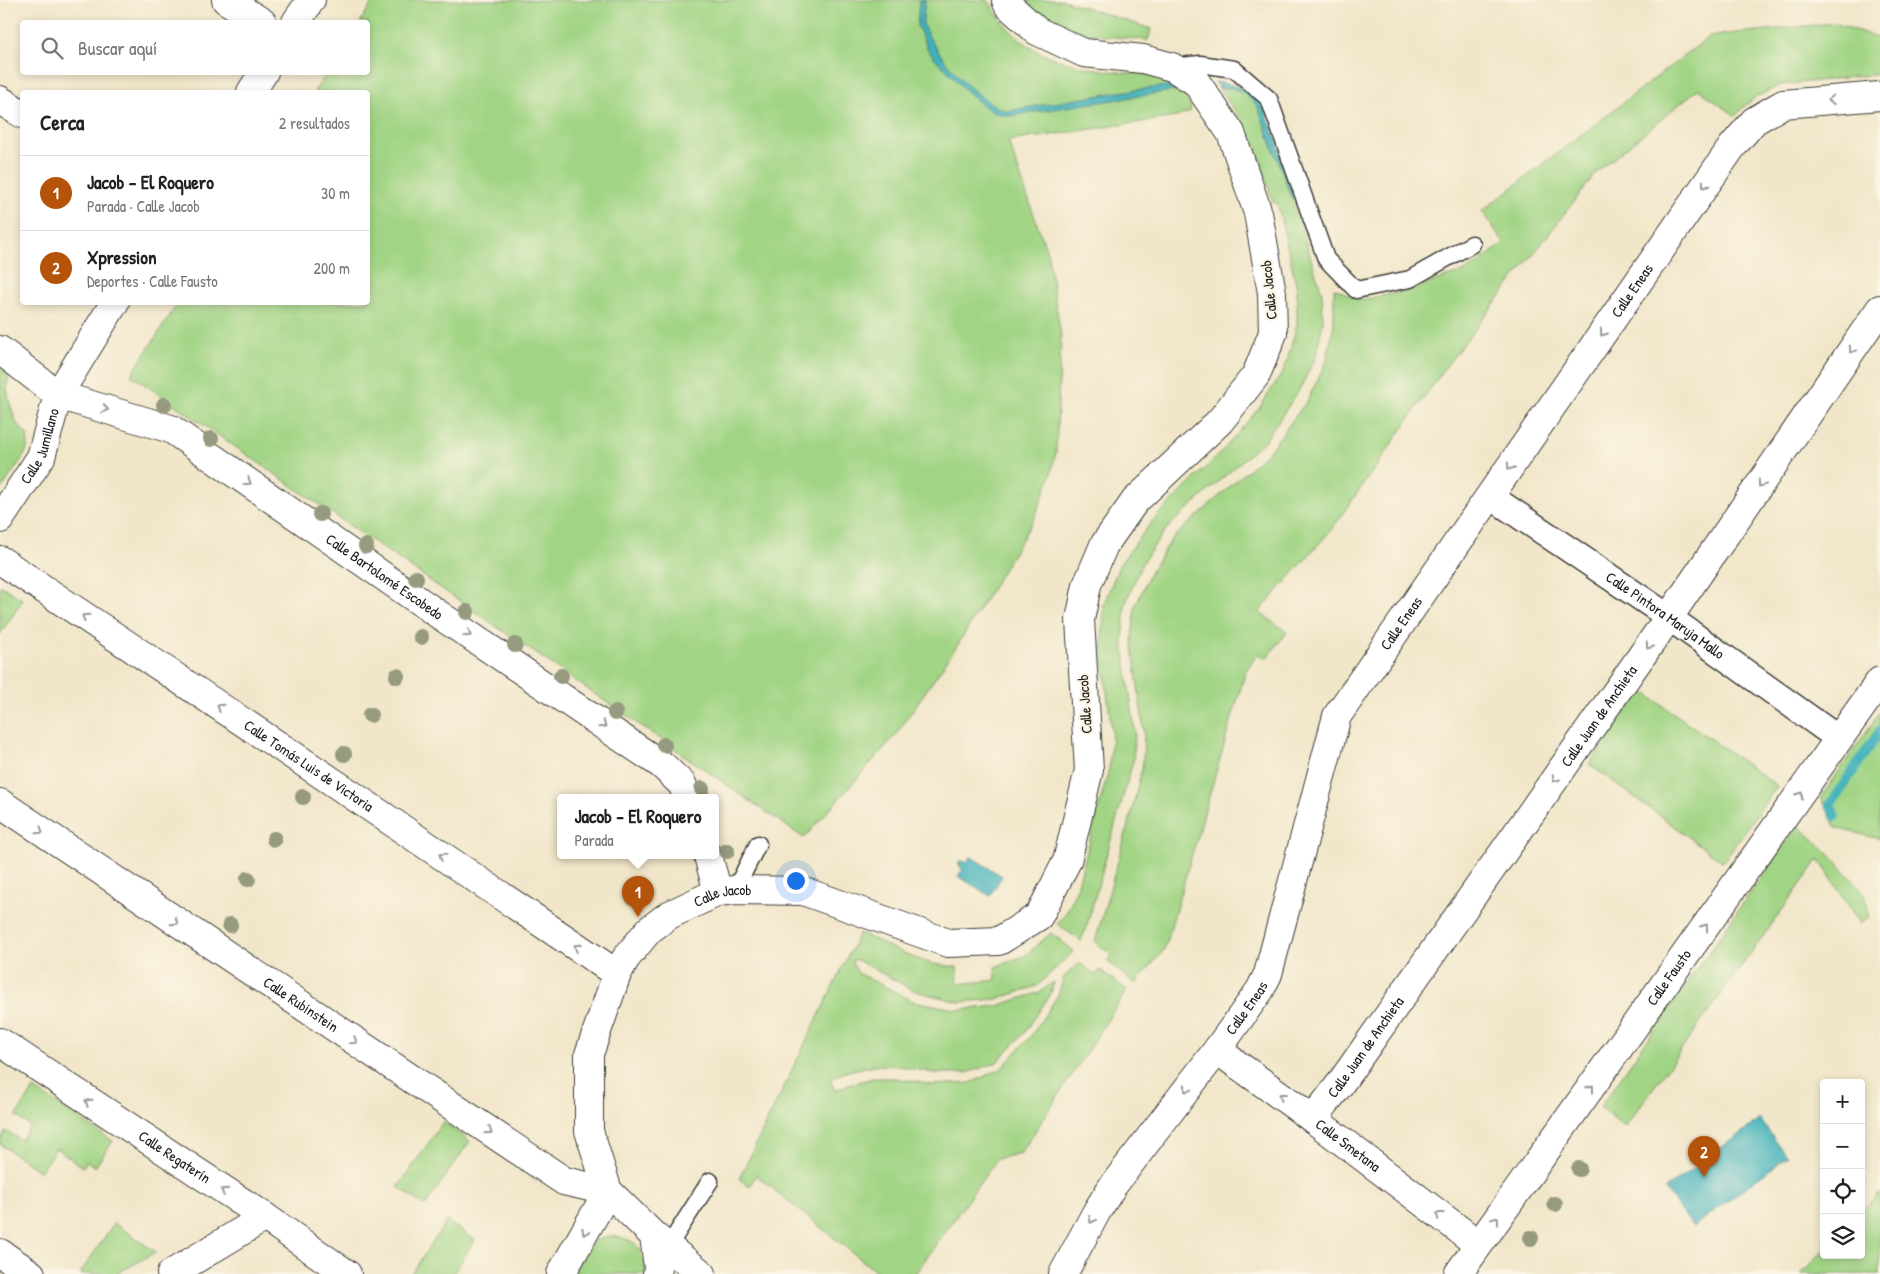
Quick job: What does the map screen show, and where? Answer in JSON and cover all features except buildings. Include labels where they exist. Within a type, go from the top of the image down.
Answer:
[{"type":"street","points":[[226,0],[259,20]]},
{"type":"street","points":[[297,20],[311,0]]},
{"type":"street","name":"Calle Jacob","points":[[702,1274],[661,1242],[608,1191],[590,1131],[589,1054],[617,974],[626,958],[649,930],[669,914],[726,891],[803,891],[948,943],[999,941],[1039,916],[1066,861],[1089,770],[1080,620],[1087,585],[1104,545],[1135,501],[1220,421],[1256,375],[1272,333],[1272,293],[1258,213],[1231,134],[1196,82],[1172,67],[1143,59],[1084,53],[1037,31],[1008,5],[1006,0]]},
{"type":"street","points":[[252,90],[262,75]]},
{"type":"street","name":"Calle Eneas","points":[[1063,1274],[1112,1187],[1217,1050],[1260,990],[1268,974],[1337,716],[1732,147],[1754,121],[1783,104],[1880,96]]},
{"type":"street","points":[[0,100],[20,113]]},
{"type":"street","name":"Calle Jumillano","points":[[0,519],[41,457],[58,395],[113,305]]},
{"type":"street","name":"Calle Juan de Anchieta","points":[[1313,1119],[1340,1084],[1669,617],[1880,309]]},
{"type":"street","points":[[0,350],[58,395]]},
{"type":"street","name":"Calle Bartolomé Escobedo","points":[[58,395],[171,429],[435,612],[662,765],[682,784],[686,794]]},
{"type":"street","name":"Calle Pintora Maruja Mallo","points":[[1490,496],[1669,617],[1839,739]]},
{"type":"street","name":"Calle Tomás Luis de Victoria","points":[[0,560],[617,974]]},
{"type":"street","name":"Calle Fausto","points":[[1458,1274],[1880,681]]},
{"type":"street","name":"Calle Rubinstein","points":[[0,804],[564,1181],[608,1191]]},
{"type":"street","points":[[710,859],[726,891]]},
{"type":"street","name":"Calle Regaterín","points":[[0,1042],[265,1217],[347,1274]]},
{"type":"street","name":"Calle Smetana","points":[[1217,1050],[1313,1119],[1478,1244]]},
{"type":"street","points":[[561,1274],[608,1191]]},
{"type":"street","points":[[171,1274],[265,1217]]},
{"type":"street","points":[[657,1274],[661,1242]]},
{"type":"street","points":[[0,1253],[31,1274]]},
{"type":"lane","points":[[1172,67],[1200,64],[1234,69],[1269,99],[1326,259],[1356,290],[1410,278],[1472,244]]},
{"type":"lane","points":[[726,891],[758,844]]},
{"type":"lane","points":[[661,1242],[710,1181]]},
{"type":"green space","points":[[374,0],[988,0],[1001,20],[1015,35],[1030,47],[1047,56],[1084,67],[1152,75],[1164,79],[1177,87],[1191,106],[1190,112],[1176,117],[1008,141],[1048,255],[1061,336],[1056,452],[1050,478],[1034,519],[957,646],[894,737],[804,838],[131,375],[177,305],[370,305],[370,90],[315,90],[326,75],[370,75],[370,20],[361,20]]},
{"type":"green space","points":[[1026,0],[1063,0],[1151,29],[1148,40],[1109,37],[1068,29],[1042,17]]},
{"type":"green space","points":[[1834,23],[1880,38],[1880,74],[1781,85],[1756,97],[1743,107],[1736,116],[1698,89],[1597,172],[1447,365],[1332,529],[1259,612],[1287,632],[1266,659],[1258,654],[1246,670],[1164,950],[1135,984],[1107,961],[1112,955],[1095,942],[1130,819],[1143,763],[1144,733],[1132,641],[1135,607],[1151,571],[1172,539],[1270,450],[1307,401],[1326,363],[1334,324],[1334,288],[1360,300],[1402,292],[1468,270],[1504,243],[1482,211],[1710,36]]},
{"type":"green space","points":[[1219,88],[1231,88],[1243,92],[1258,107],[1292,199],[1322,293],[1323,322],[1315,359],[1298,392],[1265,440],[1167,528],[1142,563],[1125,605],[1123,641],[1135,733],[1133,761],[1081,941],[1057,924],[1067,911],[1077,888],[1109,769],[1112,733],[1102,650],[1104,603],[1120,564],[1153,520],[1225,448],[1260,407],[1283,372],[1297,324],[1297,288],[1277,202],[1273,203],[1258,152],[1243,123]]},
{"type":"green space","points":[[0,364],[9,374],[7,388],[9,401],[16,422],[27,435],[28,445],[25,454],[0,491]]},
{"type":"green space","points":[[0,585],[23,600],[0,634]]},
{"type":"green space","points":[[1641,690],[1777,786],[1723,862],[1589,764]]},
{"type":"green space","points":[[1880,712],[1880,839],[1836,828],[1821,797]]},
{"type":"green space","points":[[1798,825],[1833,858],[1865,894],[1869,917],[1860,924],[1819,859],[1625,1127],[1600,1107]]},
{"type":"green space","points":[[859,933],[912,957],[933,964],[957,967],[958,984],[996,980],[995,967],[1026,955],[1051,933],[1074,951],[1037,986],[997,999],[959,1002],[915,991],[857,960],[851,961],[858,973],[913,1001],[959,1010],[997,1006],[1038,993],[1054,982],[1051,993],[1026,1031],[996,1063],[967,1073],[934,1073],[899,1066],[875,1065],[848,1071],[830,1079],[835,1090],[873,1078],[896,1078],[932,1085],[970,1083],[1001,1069],[1031,1036],[1058,995],[1064,977],[1080,963],[1096,975],[1100,970],[1127,990],[1021,1153],[997,1159],[915,1274],[879,1274],[756,1175],[750,1186],[739,1179]]},
{"type":"green space","points":[[34,1089],[113,1141],[95,1167],[87,1161],[83,1167],[56,1148],[40,1172],[0,1144],[0,1140],[6,1131],[21,1140],[30,1126],[16,1116]]},
{"type":"green space","points":[[443,1122],[470,1141],[425,1206],[398,1187]]},
{"type":"green space","points":[[1880,1193],[1880,1274],[1801,1274],[1820,1254],[1820,1259],[1865,1259],[1865,1208]]},
{"type":"green space","points":[[447,1221],[475,1240],[453,1274],[411,1274]]},
{"type":"green space","points":[[114,1223],[156,1252],[116,1274],[80,1274]]},
{"type":"green space","points":[[609,1236],[627,1239],[637,1246],[641,1251],[647,1274],[572,1274],[594,1241]]},
{"type":"water","points":[[919,0],[925,0],[924,27],[948,64],[983,98],[1007,111],[1119,92],[1175,85],[1179,90],[1008,116],[992,112],[969,94],[929,52],[917,25]]},
{"type":"water","points":[[1215,82],[1244,89],[1260,102],[1265,109],[1298,197],[1292,199],[1258,107],[1243,92],[1231,88],[1219,88]]},
{"type":"water","points":[[970,856],[1002,876],[990,896],[958,876],[963,869],[959,866],[959,862],[967,863]]},
{"type":"water","points":[[1760,1119],[1787,1157],[1693,1227],[1665,1189]]},
{"type":"waterway","points":[[1835,816],[1830,805],[1880,731]]},
{"type":"place","name":"Jacob - El Roquero","points":[[638,917]]},
{"type":"place","name":"Xpression","points":[[1704,1177]]}]
